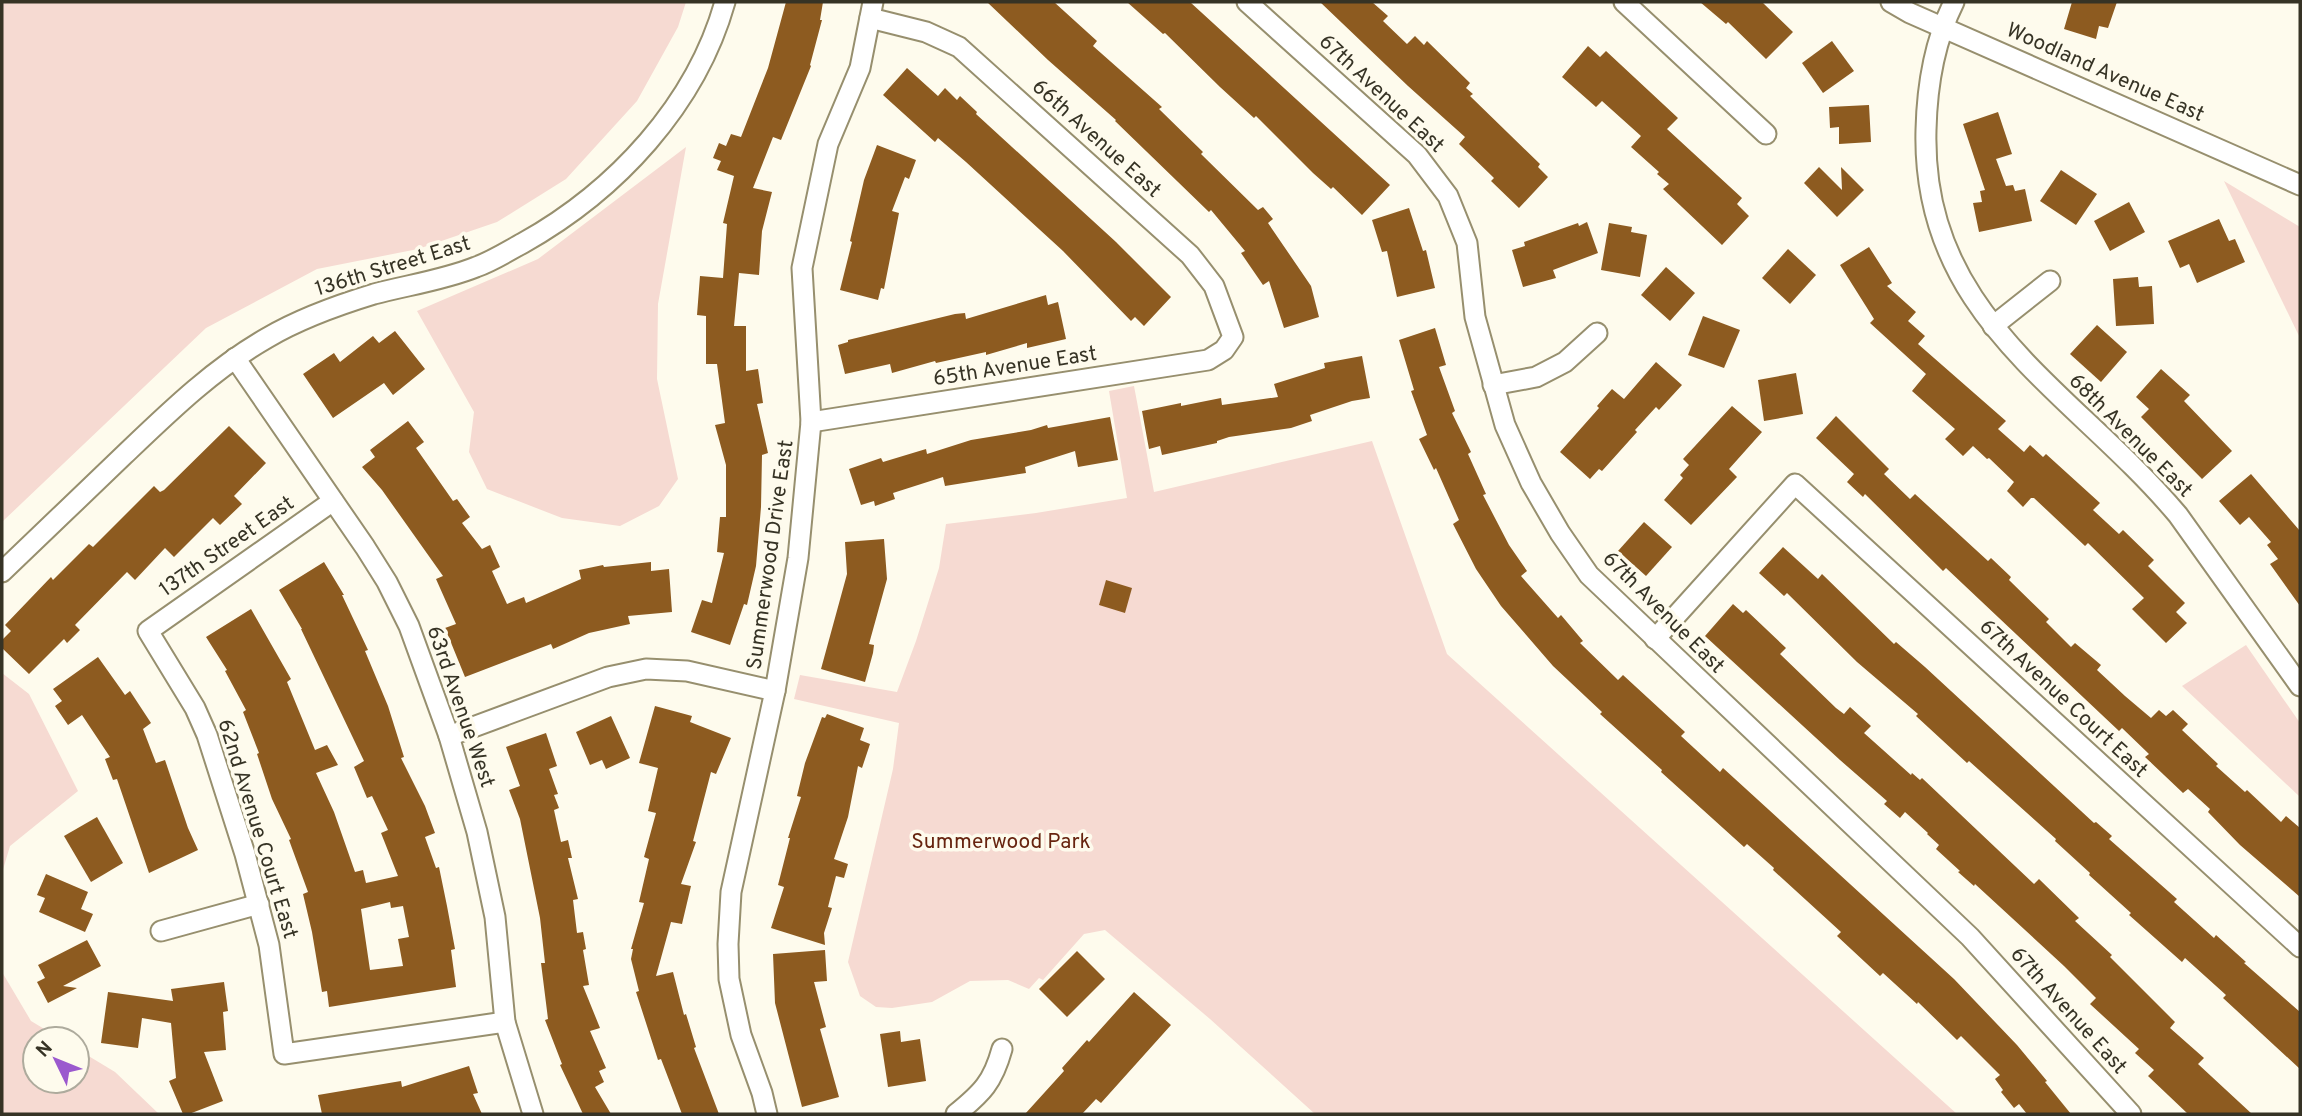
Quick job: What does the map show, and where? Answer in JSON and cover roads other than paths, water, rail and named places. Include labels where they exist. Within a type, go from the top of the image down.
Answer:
[{"type":"street","name":"136th Street East","points":[[2,572],[168,413],[235,358],[301,320],[353,301],[477,267],[561,220],[599,191],[655,132],[682,97],[705,56],[726,2]]},
{"type":"street","name":"67th Avenue East","points":[[1247,2],[1417,155],[1448,196],[1467,243],[1475,317],[1505,425],[1531,483],[1559,533],[1589,575],[1970,937],[2131,1114]]},
{"type":"street","points":[[1624,2],[1766,134]]},
{"type":"street","name":"Woodland Avenue East","points":[[1891,2],[1910,13],[2300,185]]},
{"type":"street","name":"68th Avenue East","points":[[1954,2],[1942,26],[1932,67],[1927,106],[1926,155],[1931,201],[1939,232],[1961,276],[1993,326],[2025,364],[2163,497],[2215,564],[2300,686]]},
{"type":"street","name":"66th Avenue East","points":[[871,10],[959,47],[1190,255],[1213,286],[1233,337],[1224,350]]},
{"type":"street","name":"Summerwood Drive East","points":[[767,1114],[741,1035],[729,979],[731,892],[775,691],[797,558],[811,422],[802,268],[828,144],[860,68],[871,10]]},
{"type":"street","points":[[1993,326],[2050,281]]},
{"type":"street","points":[[1493,385],[1536,377],[1565,362],[1597,333]]},
{"type":"street","name":"65th Avenue East","points":[[811,422],[1208,360],[1224,350]]},
{"type":"street","name":"63rd Avenue West","points":[[235,358],[387,582],[418,649],[449,736],[477,832],[488,877],[500,957],[505,1022],[533,1114]]},
{"type":"street","name":"67th Avenue Court East","points":[[1655,639],[1795,484],[2300,947]]},
{"type":"street","name":"137th Street East","points":[[148,631],[333,501]]},
{"type":"street","name":"62nd Avenue Court East","points":[[148,631],[195,708],[207,735],[269,945],[284,1054],[505,1022]]},
{"type":"street","points":[[449,736],[608,677],[646,670],[687,671],[775,691]]},
{"type":"street","points":[[161,930],[259,904]]},
{"type":"street","points":[[956,1114],[977,1097],[996,1071],[1002,1049]]},
{"type":"park label","name":"Summerwood Park","points":[[1001,842]]}]
